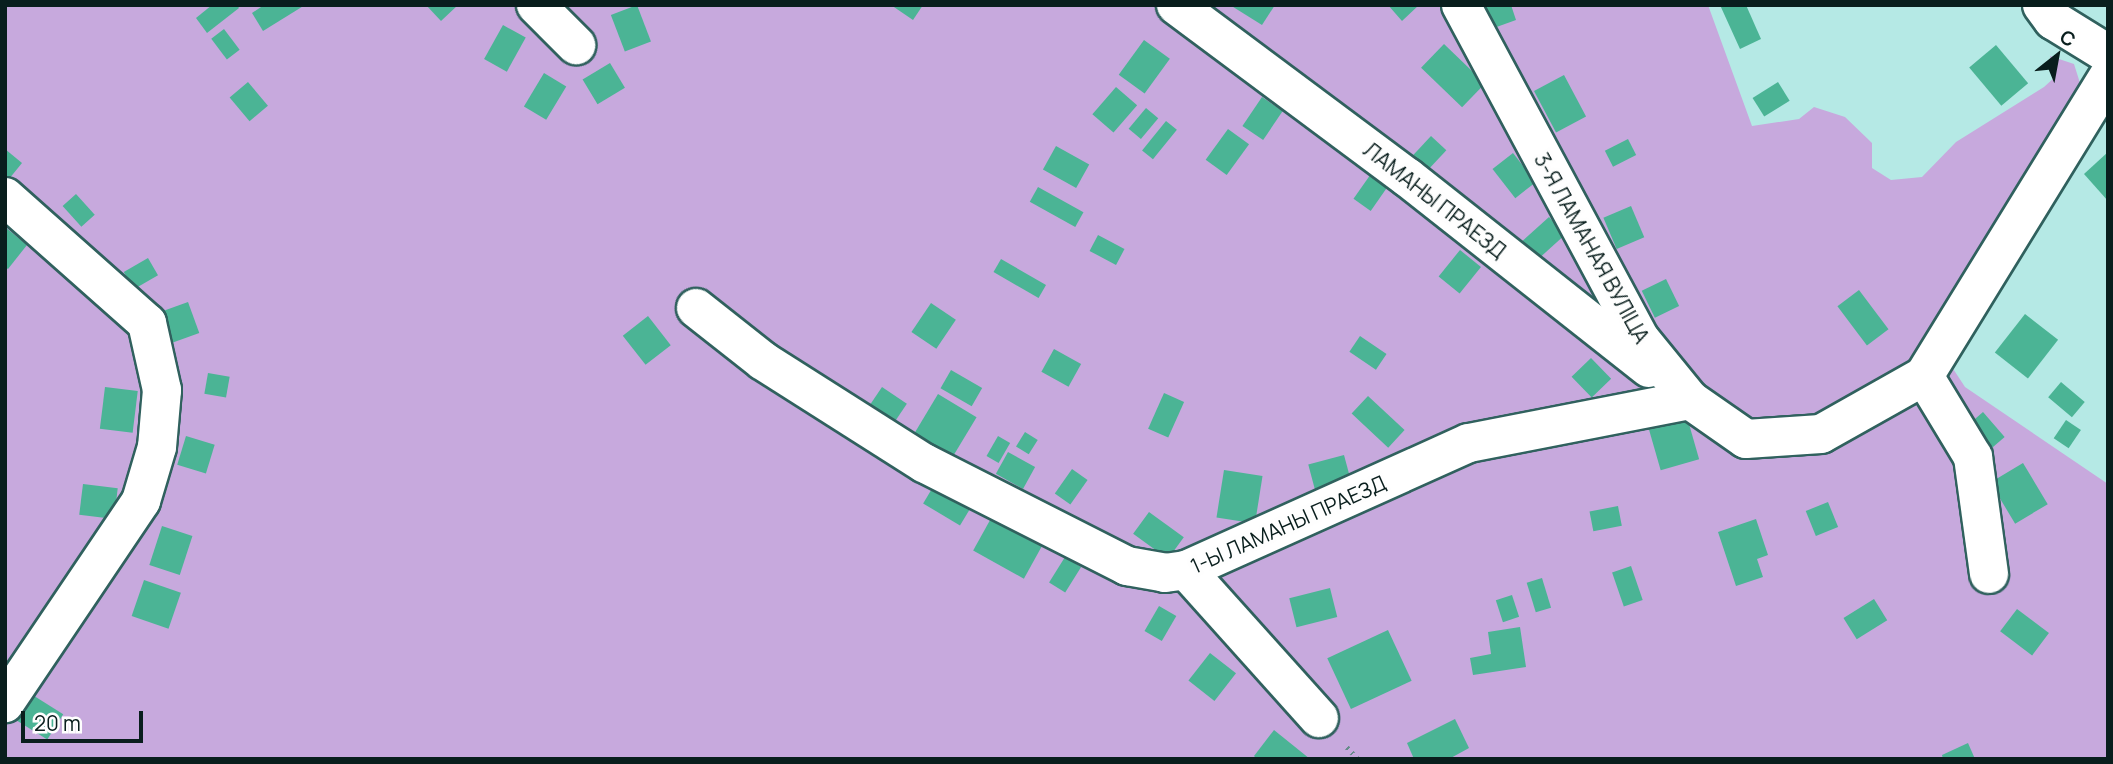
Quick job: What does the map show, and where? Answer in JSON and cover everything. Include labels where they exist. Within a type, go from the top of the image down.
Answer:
[{"type":"street","points":[[536,5],[576,45]]},
{"type":"street","name":"ЛАМАНЫ ПРАЕЗД","points":[[1176,5],[1407,177],[1690,400]]},
{"type":"street","name":"3-Я ЛАМАНАЯ ВУЛІЦА","points":[[1461,5],[1640,340],[1690,400],[1746,439],[1821,434],[1924,376]]},
{"type":"street","points":[[2042,5],[2053,20],[2108,54]]},
{"type":"street","points":[[1989,574],[1973,457],[1924,376],[2108,77]]},
{"type":"street","points":[[5,197],[147,323],[162,390],[157,447],[141,501],[5,703]]},
{"type":"street","name":"1-Ы ЛАМАНЫ ПРАЕЗД","points":[[696,308],[763,361],[924,463],[1127,566],[1165,573],[1186,570],[1469,443],[1690,400]]},
{"type":"street","points":[[1186,570],[1319,718]]},
{"type":"shaded area","points":[[5,5],[1708,5],[1752,126],[1799,119],[1814,107],[1845,117],[1872,143],[1872,168],[1891,180],[1922,177],[1956,142],[2044,87],[2055,77],[2050,56],[2074,64],[2080,83],[2064,130],[1943,316],[1929,332],[1965,387],[2108,484],[2108,759],[5,759]]},
{"type":"building","points":[[212,5],[237,5],[239,8],[207,33],[196,18]]},
{"type":"building","points":[[264,5],[305,5],[263,31],[252,13]]},
{"type":"building","points":[[426,5],[458,5],[441,21]]},
{"type":"building","points":[[637,5],[651,41],[625,51],[611,15]]},
{"type":"building","points":[[891,5],[923,5],[913,20]]},
{"type":"building","points":[[1230,5],[1275,5],[1262,25]]},
{"type":"building","points":[[1388,5],[1419,5],[1402,21]]},
{"type":"building","points":[[1483,5],[1511,5],[1516,20],[1491,29]]},
{"type":"building","points":[[1720,5],[1746,5],[1761,39],[1740,49]]},
{"type":"building","points":[[503,25],[526,38],[507,72],[484,59]]},
{"type":"building","points":[[224,29],[240,50],[227,59],[211,39]]},
{"type":"building","points":[[1144,40],[1170,59],[1145,94],[1119,75]]},
{"type":"building","points":[[1444,44],[1485,84],[1462,107],[1421,68]]},
{"type":"building","points":[[1996,45],[2028,83],[2001,106],[1969,67]]},
{"type":"building","points":[[610,63],[625,88],[598,104],[583,79]]},
{"type":"building","points":[[544,73],[566,86],[546,120],[524,106]]},
{"type":"building","points":[[1564,75],[1586,116],[1556,132],[1534,91]]},
{"type":"building","points":[[248,82],[268,106],[250,121],[230,97]]},
{"type":"building","points":[[1778,82],[1790,101],[1764,117],[1753,98]]},
{"type":"building","points":[[1116,87],[1137,105],[1114,133],[1092,114]]},
{"type":"building","points":[[1262,97],[1283,111],[1263,140],[1242,126]]},
{"type":"building","points":[[1146,108],[1158,118],[1141,139],[1129,129]]},
{"type":"building","points":[[1166,121],[1177,130],[1153,159],[1142,151]]},
{"type":"building","points":[[1228,129],[1249,144],[1227,175],[1206,160]]},
{"type":"building","points":[[1431,136],[1446,150],[1429,169],[1413,155]]},
{"type":"building","points":[[1628,139],[1636,155],[1613,167],[1605,151]]},
{"type":"building","points":[[1056,146],[1089,164],[1076,188],[1043,170]]},
{"type":"building","points":[[5,149],[22,163],[9,179],[5,176]]},
{"type":"building","points":[[2108,152],[2108,201],[2084,174]]},
{"type":"building","points":[[1513,153],[1536,182],[1515,198],[1493,169]]},
{"type":"building","points":[[1373,171],[1390,183],[1371,211],[1353,199]]},
{"type":"building","points":[[1038,187],[1083,212],[1075,227],[1030,202]]},
{"type":"building","points":[[76,194],[95,215],[81,227],[63,206]]},
{"type":"building","points":[[1631,206],[1644,237],[1617,249],[1603,218]]},
{"type":"building","points":[[1549,217],[1565,235],[1537,260],[1521,242]]},
{"type":"building","points":[[5,227],[27,245],[8,269],[5,267]]},
{"type":"building","points":[[1098,235],[1124,249],[1116,265],[1090,251]]},
{"type":"building","points":[[1460,250],[1481,267],[1460,293],[1439,276]]},
{"type":"building","points":[[148,258],[158,275],[134,289],[124,272]]},
{"type":"building","points":[[1001,259],[1046,285],[1039,298],[994,272]]},
{"type":"building","points":[[1666,279],[1679,306],[1655,318],[1642,291]]},
{"type":"building","points":[[1859,290],[1888,329],[1867,345],[1837,306]]},
{"type":"building","points":[[188,302],[199,333],[170,344],[159,313]]},
{"type":"building","points":[[931,303],[956,320],[936,349],[911,332]]},
{"type":"building","points":[[2025,314],[2058,340],[2028,378],[1995,353]]},
{"type":"building","points":[[648,316],[671,345],[646,365],[623,336]]},
{"type":"building","points":[[1360,336],[1387,354],[1376,370],[1349,352]]},
{"type":"building","points":[[1054,349],[1081,364],[1069,387],[1041,372]]},
{"type":"building","points":[[1591,358],[1611,379],[1592,398],[1572,377]]},
{"type":"building","points":[[951,370],[982,388],[972,406],[940,388]]},
{"type":"building","points":[[208,373],[230,377],[226,398],[204,394]]},
{"type":"building","points":[[2061,382],[2085,402],[2072,417],[2048,397]]},
{"type":"building","points":[[105,387],[138,391],[133,433],[100,429]]},
{"type":"building","points":[[882,387],[907,404],[890,429],[865,413]]},
{"type":"building","points":[[1164,393],[1184,402],[1168,438],[1148,429]]},
{"type":"building","points":[[938,394],[977,417],[953,457],[914,433]]},
{"type":"building","points":[[1368,396],[1405,430],[1388,448],[1352,414]]},
{"type":"building","points":[[1983,412],[2005,437],[1988,451],[1966,426]]},
{"type":"building","points":[[1687,417],[1699,459],[1661,470],[1649,428]]},
{"type":"building","points":[[2066,420],[2081,430],[2069,448],[2054,438]]},
{"type":"building","points":[[1025,432],[1038,440],[1029,454],[1016,446]]},
{"type":"building","points":[[186,436],[215,445],[206,473],[177,465]]},
{"type":"building","points":[[998,436],[1010,443],[999,463],[986,456]]},
{"type":"building","points":[[1008,452],[1035,467],[1023,489],[996,474]]},
{"type":"building","points":[[1344,455],[1351,481],[1315,491],[1308,465]]},
{"type":"building","points":[[2023,463],[2048,504],[2015,524],[1990,483]]},
{"type":"building","points":[[1072,469],[1088,480],[1070,504],[1055,494]]},
{"type":"building","points":[[1224,470],[1263,476],[1255,524],[1216,517]]},
{"type":"building","points":[[936,482],[973,504],[960,526],[923,503]]},
{"type":"building","points":[[83,484],[118,488],[114,519],[79,515]]},
{"type":"building","points":[[1828,502],[1838,527],[1816,536],[1806,511]]},
{"type":"building","points":[[1618,506],[1622,526],[1593,531],[1590,512]]},
{"type":"building","points":[[1149,512],[1184,537],[1168,559],[1133,534]]},
{"type":"building","points":[[994,513],[1045,541],[1024,579],[973,551]]},
{"type":"building","points":[[1756,519],[1768,555],[1757,559],[1763,577],[1736,586],[1718,532]]},
{"type":"building","points":[[162,526],[192,536],[180,575],[149,565]]},
{"type":"building","points":[[1065,557],[1081,567],[1065,593],[1049,582]]},
{"type":"building","points":[[1631,566],[1643,600],[1624,607],[1612,573]]},
{"type":"building","points":[[1542,578],[1551,608],[1536,612],[1527,583]]},
{"type":"building","points":[[144,580],[181,593],[169,629],[132,616]]},
{"type":"building","points":[[1330,588],[1337,617],[1297,627],[1289,598]]},
{"type":"building","points":[[1512,595],[1519,617],[1503,622],[1496,600]]},
{"type":"building","points":[[1874,599],[1887,620],[1857,639],[1843,618]]},
{"type":"building","points":[[1159,606],[1176,616],[1162,641],[1144,631]]},
{"type":"building","points":[[2017,609],[2049,633],[2032,655],[2000,631]]},
{"type":"building","points":[[1520,627],[1526,667],[1473,675],[1470,658],[1491,654],[1488,632]]},
{"type":"building","points":[[1388,630],[1412,681],[1351,709],[1327,658]]},
{"type":"building","points":[[1210,653],[1236,673],[1214,701],[1188,681]]},
{"type":"building","points":[[31,694],[63,714],[47,740],[15,719]]},
{"type":"building","points":[[1455,719],[1469,748],[1449,759],[1414,759],[1407,743]]},
{"type":"building","points":[[1274,730],[1310,759],[1257,759],[1254,756]]},
{"type":"building","points":[[1968,743],[1975,759],[1943,759],[1942,755]]}]
